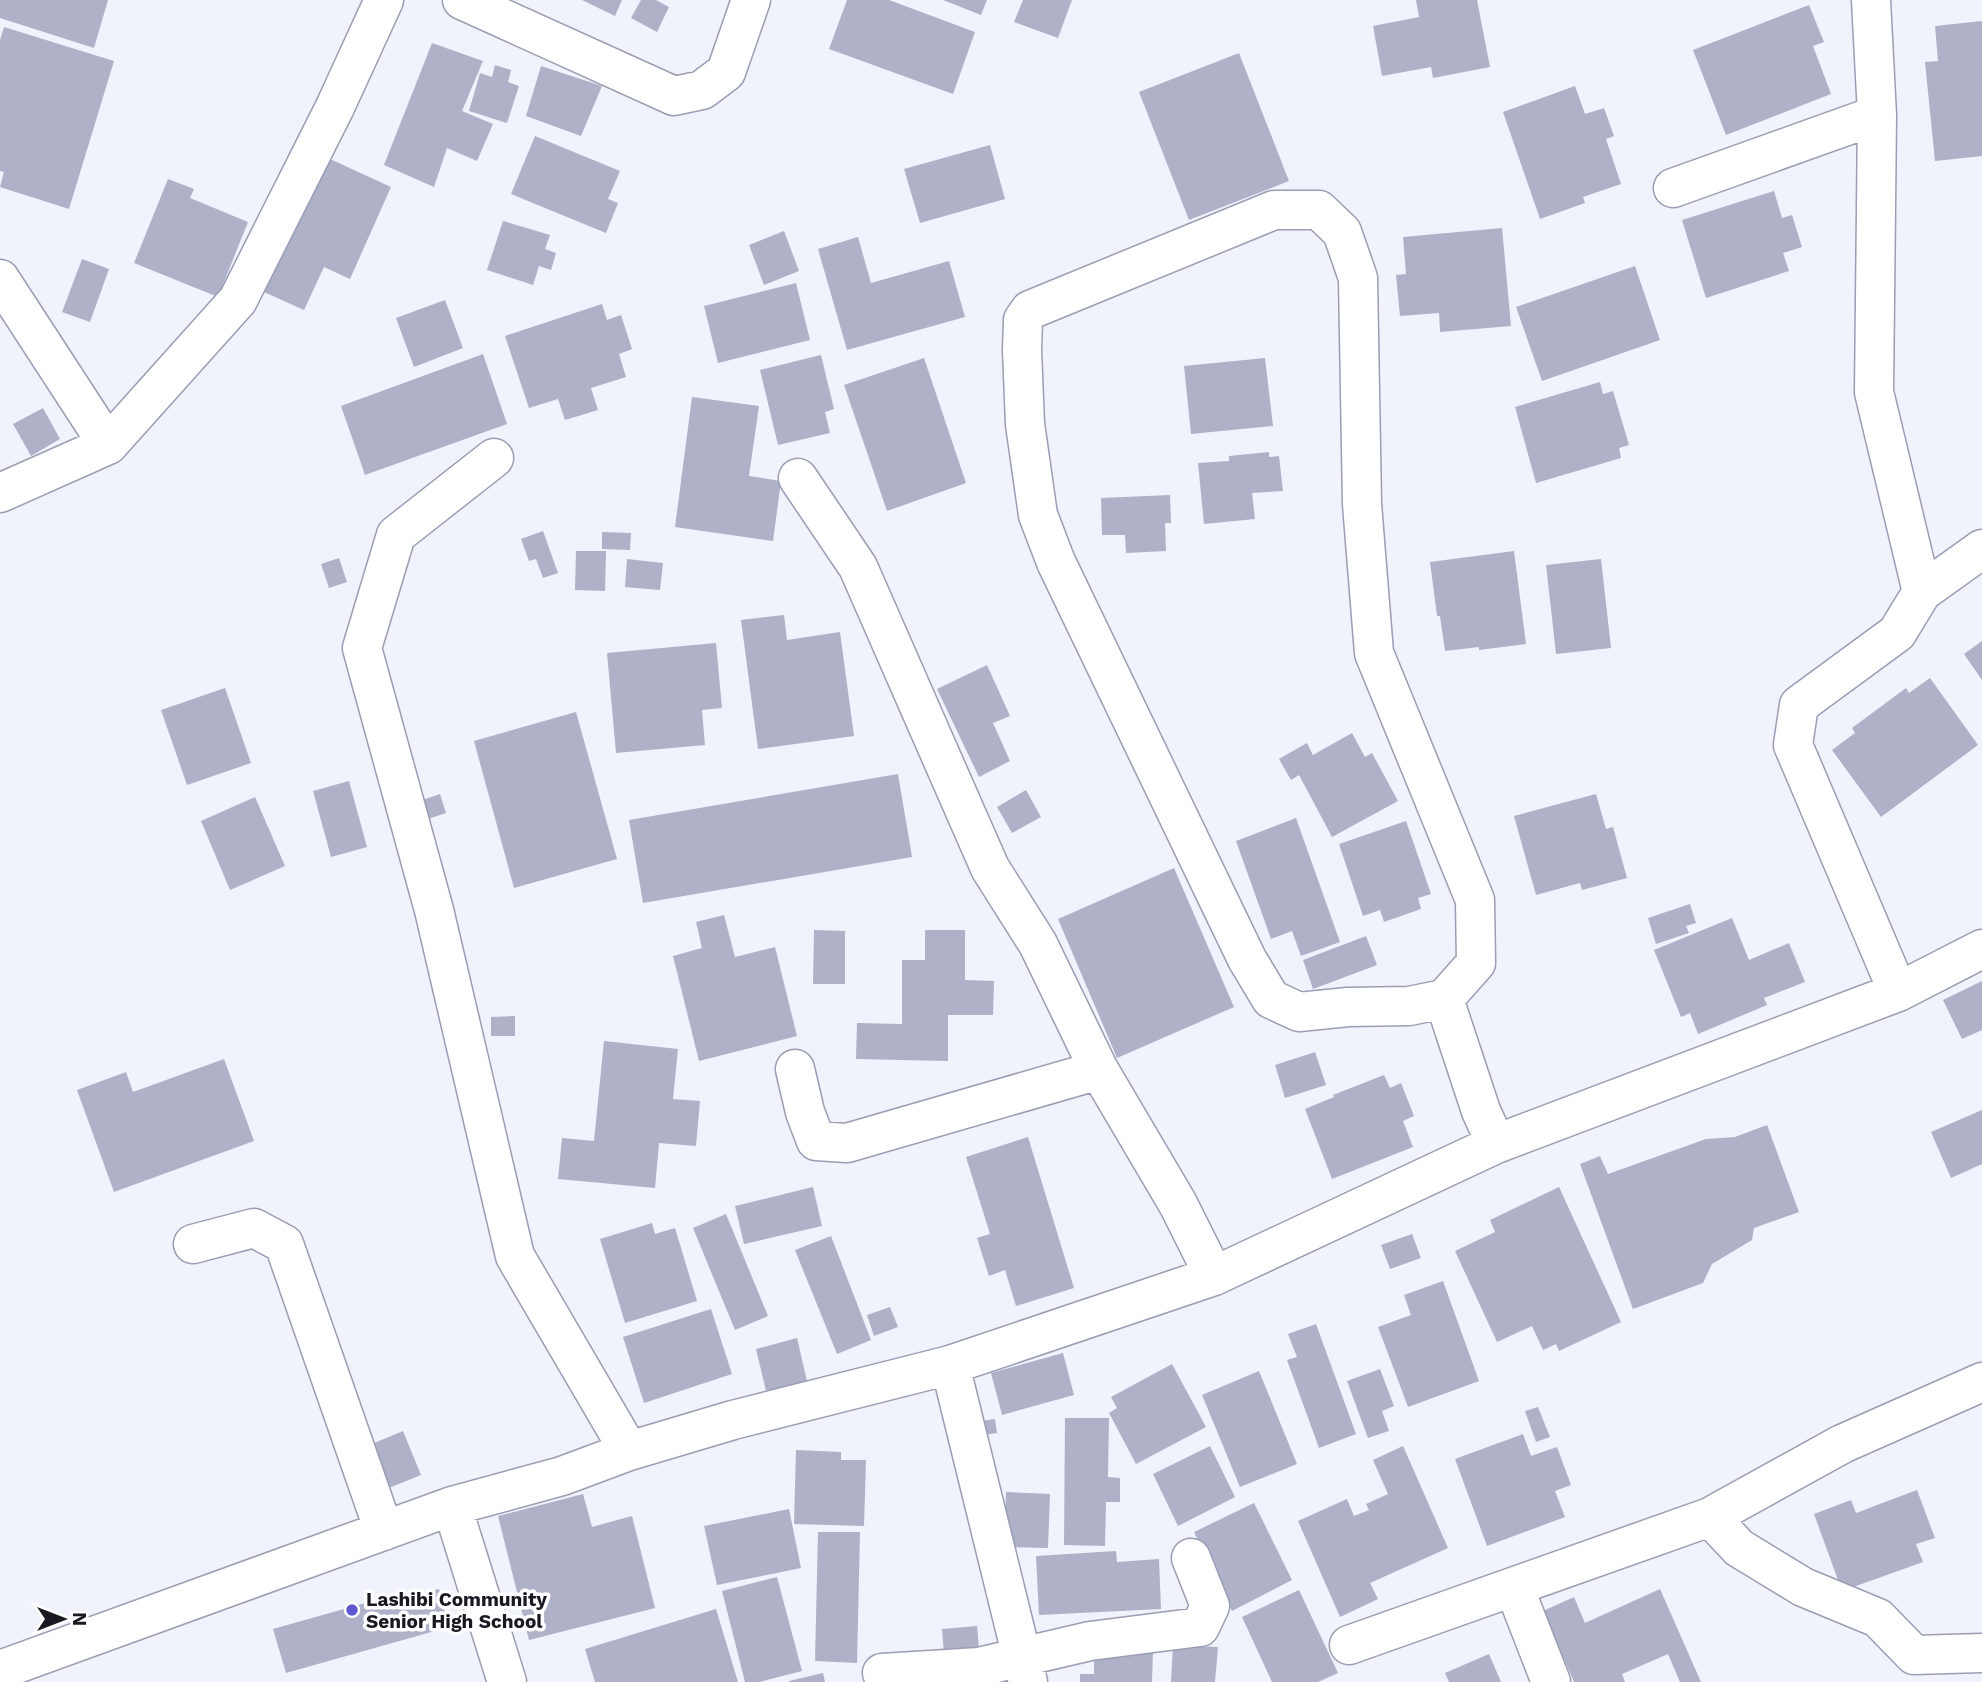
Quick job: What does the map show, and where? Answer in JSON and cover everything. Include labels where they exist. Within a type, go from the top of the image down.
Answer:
[{"type":"street","points":[[0,493],[108,446],[238,300],[335,107],[384,0]]},
{"type":"street","points":[[462,0],[674,96],[702,90],[726,72],[751,0]]},
{"type":"street","points":[[1871,0],[1877,115],[1874,392],[1922,593]]},
{"type":"street","points":[[1673,188],[1877,115]]},
{"type":"street","points":[[1274,210],[1319,210],[1342,232],[1358,278],[1362,504],[1374,653],[1475,900],[1476,963],[1444,999],[1409,1006],[1348,1007],[1299,1012],[1271,999],[1247,959],[1187,835],[1056,562],[1038,515],[1024,399],[1023,320],[1030,310],[1274,210]]},
{"type":"street","points":[[0,279],[108,446]]},
{"type":"street","points":[[494,458],[396,535],[362,648],[434,910],[515,1256],[629,1451]]},
{"type":"street","points":[[798,478],[858,566],[990,869],[1038,944],[1100,1070],[1178,1204],[1214,1276]]},
{"type":"street","points":[[1898,992],[1793,745],[1799,705],[1898,633],[1922,593],[1982,549]]},
{"type":"street","points":[[0,1670],[452,1506],[562,1476],[629,1451],[733,1420],[950,1365],[1214,1276],[1496,1144],[1898,992],[1982,949]]},
{"type":"street","points":[[1444,999],[1480,1111],[1496,1144]]},
{"type":"street","points":[[795,1069],[805,1112],[816,1140],[847,1143],[1100,1070]]},
{"type":"street","points":[[193,1244],[254,1228],[284,1244],[384,1531]]},
{"type":"street","points":[[950,1365],[1025,1670]]},
{"type":"street","points":[[1349,1645],[1710,1517],[1842,1444],[1982,1382]]},
{"type":"street","points":[[452,1506],[507,1682]]},
{"type":"street","points":[[1710,1517],[1740,1548],[1792,1580],[1878,1618],[1914,1655],[1982,1653]]},
{"type":"street","points":[[882,1673],[979,1667],[1025,1670],[1090,1641],[1200,1627],[1210,1606],[1191,1558]]},
{"type":"street","points":[[1514,1587],[1551,1682]]},
{"type":"building","points":[[0,0],[108,0],[94,48],[0,18]]},
{"type":"building","points":[[582,0],[622,0],[615,16]]},
{"type":"building","points":[[641,0],[656,0],[669,7],[657,32],[631,18]]},
{"type":"building","points":[[847,0],[889,0],[975,32],[953,94],[829,49]]},
{"type":"building","points":[[943,0],[987,0],[981,15]]},
{"type":"building","points":[[1023,0],[1072,0],[1058,38],[1014,22]]},
{"type":"building","points":[[1416,0],[1477,0],[1490,67],[1433,78],[1431,67],[1382,76],[1373,26],[1419,17]]},
{"type":"building","points":[[1809,5],[1824,42],[1813,46],[1831,94],[1726,135],[1693,50]]},
{"type":"building","points":[[1982,21],[1982,156],[1935,161],[1925,62],[1938,61],[1935,26]]},
{"type":"building","points":[[4,27],[114,61],[69,209],[0,187],[4,172],[0,171],[0,40]]},
{"type":"building","points":[[432,43],[483,61],[462,111],[493,124],[477,161],[447,148],[434,187],[384,165]]},
{"type":"building","points":[[1239,53],[1289,181],[1189,220],[1139,92]]},
{"type":"building","points":[[495,65],[511,70],[508,82],[519,86],[507,123],[469,111],[480,73],[492,77]]},
{"type":"building","points":[[541,66],[602,86],[581,136],[526,116]]},
{"type":"building","points":[[1575,86],[1585,114],[1604,108],[1614,136],[1606,139],[1621,184],[1583,197],[1585,203],[1540,219],[1503,112]]},
{"type":"building","points":[[535,136],[620,171],[608,199],[618,203],[606,233],[511,194]]},
{"type":"building","points":[[990,145],[1005,199],[920,223],[904,169]]},
{"type":"building","points":[[317,153],[391,187],[350,279],[324,267],[304,310],[255,288]]},
{"type":"building","points":[[168,179],[194,189],[190,198],[248,222],[218,297],[134,263]]},
{"type":"building","points":[[1774,191],[1782,218],[1792,215],[1802,247],[1783,253],[1789,271],[1706,298],[1682,220]]},
{"type":"building","points":[[503,221],[550,235],[545,249],[556,253],[551,270],[539,266],[533,285],[487,270]]},
{"type":"building","points":[[1502,228],[1511,326],[1440,332],[1439,313],[1400,316],[1396,275],[1406,274],[1403,237]]},
{"type":"building","points":[[784,231],[799,271],[764,285],[749,245]]},
{"type":"building","points":[[858,237],[871,283],[949,261],[965,317],[847,350],[818,249]]},
{"type":"building","points":[[82,259],[109,269],[90,322],[62,312]]},
{"type":"building","points":[[1635,266],[1660,340],[1542,381],[1516,307]]},
{"type":"building","points":[[796,283],[810,340],[718,363],[704,306]]},
{"type":"building","points":[[445,300],[463,348],[414,367],[396,318]]},
{"type":"building","points":[[602,304],[607,320],[621,315],[632,349],[619,354],[626,377],[591,388],[598,410],[565,420],[558,399],[529,408],[505,336]]},
{"type":"building","points":[[483,354],[507,424],[365,475],[341,406]]},
{"type":"building","points":[[821,355],[834,409],[825,412],[830,433],[778,445],[760,370]]},
{"type":"building","points":[[924,358],[966,483],[887,511],[844,385]]},
{"type":"building","points":[[1265,358],[1273,426],[1191,434],[1184,366]]},
{"type":"building","points":[[1600,382],[1603,394],[1613,391],[1629,445],[1619,448],[1621,458],[1536,483],[1515,407]]},
{"type":"building","points":[[692,397],[759,406],[749,476],[781,481],[773,541],[675,527]]},
{"type":"building","points":[[43,408],[60,439],[31,456],[13,424]]},
{"type":"building","points":[[1269,452],[1269,457],[1279,456],[1283,491],[1252,493],[1255,519],[1204,524],[1198,463],[1229,461],[1229,456]]},
{"type":"building","points":[[1170,495],[1171,523],[1165,523],[1166,551],[1126,553],[1125,535],[1102,535],[1101,498]]},
{"type":"building","points":[[543,531],[558,573],[543,578],[536,559],[529,561],[521,539]]},
{"type":"building","points":[[602,532],[631,533],[630,550],[602,549]]},
{"type":"building","points":[[576,551],[606,551],[605,591],[575,590]]},
{"type":"building","points":[[1514,551],[1526,644],[1445,651],[1430,562]]},
{"type":"building","points":[[339,558],[347,582],[329,588],[321,564]]},
{"type":"building","points":[[627,559],[663,563],[660,590],[625,587]]},
{"type":"building","points":[[1601,559],[1611,648],[1556,654],[1546,565]]},
{"type":"building","points":[[784,615],[787,640],[840,632],[854,736],[758,749],[741,620]]},
{"type":"building","points":[[1982,641],[1982,680],[1964,654]]},
{"type":"building","points":[[716,643],[722,708],[702,710],[705,745],[616,753],[607,653]]},
{"type":"building","points":[[987,665],[1010,716],[993,723],[1010,761],[979,777],[937,689]]},
{"type":"building","points":[[1930,678],[1978,745],[1881,817],[1832,750],[1855,733],[1852,728],[1906,688],[1909,693]]},
{"type":"building","points":[[225,688],[251,763],[187,785],[161,710]]},
{"type":"building","points":[[576,712],[617,859],[514,888],[474,741]]},
{"type":"building","points":[[1352,733],[1365,757],[1372,753],[1398,801],[1332,837],[1299,775],[1291,780],[1279,759],[1307,743],[1313,755]]},
{"type":"building","points":[[898,774],[912,857],[643,903],[629,820]]},
{"type":"building","points":[[349,781],[367,847],[331,857],[313,791]]},
{"type":"building","points":[[1026,790],[1041,817],[1012,833],[997,807]]},
{"type":"building","points":[[440,794],[446,813],[428,819],[422,800]]},
{"type":"building","points":[[1596,794],[1606,829],[1613,827],[1627,878],[1582,890],[1580,883],[1536,895],[1514,816]]},
{"type":"building","points":[[255,797],[285,866],[230,890],[201,821]]},
{"type":"building","points":[[1296,818],[1340,942],[1301,956],[1292,931],[1271,939],[1236,841]]},
{"type":"building","points":[[1406,821],[1431,894],[1418,898],[1421,909],[1384,922],[1380,910],[1363,916],[1339,844]]},
{"type":"building","points":[[1174,868],[1234,1007],[1117,1058],[1058,919]]},
{"type":"building","points":[[1690,904],[1696,923],[1686,926],[1689,933],[1656,944],[1648,918]]},
{"type":"building","points":[[724,915],[735,957],[775,947],[797,1036],[699,1061],[673,956],[702,948],[696,922]]},
{"type":"building","points":[[1732,918],[1749,960],[1789,943],[1805,982],[1764,998],[1767,1005],[1698,1034],[1690,1013],[1681,1017],[1654,950]]},
{"type":"building","points":[[814,930],[845,931],[845,984],[813,984]]},
{"type":"building","points":[[925,930],[965,930],[965,980],[994,981],[993,1015],[948,1015],[948,1061],[856,1059],[857,1023],[902,1024],[902,960],[925,960]]},
{"type":"building","points":[[1366,936],[1377,965],[1313,989],[1303,960]]},
{"type":"building","points":[[1982,981],[1982,1030],[1962,1039],[1943,1000]]},
{"type":"building","points":[[515,1016],[515,1036],[491,1036],[491,1017]]},
{"type":"building","points":[[604,1041],[678,1049],[673,1099],[700,1101],[696,1146],[659,1143],[655,1188],[558,1179],[562,1138],[594,1141]]},
{"type":"building","points":[[1315,1052],[1326,1085],[1285,1098],[1275,1065]]},
{"type":"building","points":[[224,1059],[254,1141],[114,1192],[77,1090],[126,1072],[133,1092]]},
{"type":"building","points":[[1384,1075],[1390,1088],[1401,1083],[1414,1116],[1403,1121],[1413,1147],[1332,1179],[1305,1109]]},
{"type":"building","points":[[1982,1110],[1982,1164],[1951,1178],[1931,1132]]},
{"type":"building","points":[[1767,1125],[1799,1212],[1754,1228],[1752,1240],[1712,1264],[1703,1283],[1633,1309],[1580,1164],[1600,1156],[1608,1174],[1706,1139],[1735,1137]]},
{"type":"building","points":[[1028,1137],[1074,1288],[1016,1306],[1005,1270],[989,1276],[977,1238],[990,1234],[966,1157]]},
{"type":"building","points":[[813,1187],[822,1226],[744,1244],[735,1206]]},
{"type":"building","points":[[1559,1187],[1621,1322],[1559,1351],[1556,1344],[1543,1350],[1532,1326],[1497,1342],[1455,1251],[1495,1232],[1490,1220]]},
{"type":"building","points":[[726,1214],[768,1316],[735,1330],[693,1228]]},
{"type":"building","points":[[652,1223],[655,1234],[675,1228],[697,1301],[625,1323],[600,1239]]},
{"type":"building","points":[[1412,1234],[1421,1258],[1390,1269],[1381,1245]]},
{"type":"building","points":[[831,1236],[871,1340],[837,1354],[795,1250]]},
{"type":"building","points":[[1443,1281],[1479,1381],[1408,1407],[1378,1327],[1411,1315],[1404,1295]]},
{"type":"building","points":[[890,1307],[898,1327],[874,1336],[867,1315]]},
{"type":"building","points":[[711,1309],[732,1374],[644,1403],[623,1337]]},
{"type":"building","points":[[1316,1324],[1356,1434],[1319,1448],[1287,1360],[1297,1357],[1288,1334]]},
{"type":"building","points":[[797,1338],[807,1381],[766,1391],[756,1349]]},
{"type":"building","points":[[1063,1353],[1074,1395],[1002,1415],[991,1373]]},
{"type":"building","points":[[1172,1364],[1206,1427],[1136,1464],[1109,1413],[1117,1408],[1111,1397]]},
{"type":"building","points":[[1380,1369],[1394,1406],[1382,1411],[1389,1431],[1368,1438],[1347,1381]]},
{"type":"building","points":[[1259,1371],[1297,1464],[1240,1487],[1202,1395]]},
{"type":"building","points":[[1538,1407],[1550,1437],[1536,1442],[1525,1411]]},
{"type":"building","points":[[1065,1418],[1109,1418],[1108,1477],[1120,1478],[1120,1502],[1106,1502],[1105,1546],[1064,1545]]},
{"type":"building","points":[[995,1419],[997,1433],[983,1435],[981,1421]]},
{"type":"building","points":[[403,1431],[421,1475],[384,1490],[367,1446]]},
{"type":"building","points":[[1523,1434],[1531,1456],[1557,1447],[1571,1485],[1555,1491],[1565,1517],[1487,1546],[1455,1459]]},
{"type":"building","points":[[1210,1446],[1235,1497],[1178,1526],[1153,1474]]},
{"type":"building","points":[[1403,1446],[1448,1548],[1370,1583],[1378,1599],[1340,1617],[1298,1521],[1347,1499],[1354,1516],[1369,1510],[1366,1504],[1388,1494],[1373,1460]]},
{"type":"building","points":[[796,1450],[841,1452],[841,1460],[866,1460],[864,1526],[794,1524]]},
{"type":"building","points":[[1917,1490],[1935,1538],[1916,1544],[1923,1562],[1842,1591],[1814,1514],[1851,1500],[1856,1513]]},
{"type":"building","points":[[1006,1492],[1050,1494],[1048,1548],[1004,1547]]},
{"type":"building","points":[[583,1494],[592,1527],[632,1516],[655,1608],[529,1640],[498,1516]]},
{"type":"building","points":[[1254,1503],[1292,1580],[1232,1611],[1194,1532]]},
{"type":"building","points":[[789,1509],[801,1568],[717,1585],[704,1526]]},
{"type":"building","points":[[818,1532],[860,1532],[857,1663],[815,1661]]},
{"type":"building","points":[[1116,1551],[1117,1562],[1159,1559],[1161,1609],[1039,1615],[1036,1556]]},
{"type":"building","points":[[777,1577],[802,1671],[759,1682],[745,1682],[722,1591]]},
{"type":"building","points":[[439,1589],[449,1627],[286,1673],[273,1629],[404,1592],[406,1598]]},
{"type":"building","points":[[1660,1589],[1701,1682],[1680,1682],[1668,1654],[1622,1674],[1625,1682],[1574,1682],[1543,1611],[1574,1597],[1585,1623]]},
{"type":"building","points":[[1299,1590],[1338,1673],[1318,1682],[1272,1682],[1242,1617]]},
{"type":"building","points":[[716,1609],[738,1682],[595,1682],[585,1649]]},
{"type":"building","points":[[977,1626],[979,1649],[944,1653],[942,1629]]},
{"type":"building","points":[[1173,1645],[1218,1647],[1215,1682],[1171,1682]]},
{"type":"building","points":[[1094,1651],[1153,1651],[1152,1682],[1080,1682],[1080,1674],[1094,1674]]},
{"type":"building","points":[[1489,1654],[1501,1682],[1449,1682],[1445,1673]]},
{"type":"building","points":[[823,1673],[825,1682],[789,1682],[789,1681]]},
{"type":"place","name":"Lashibi Community Senior High School","points":[[352,1610]]}]
